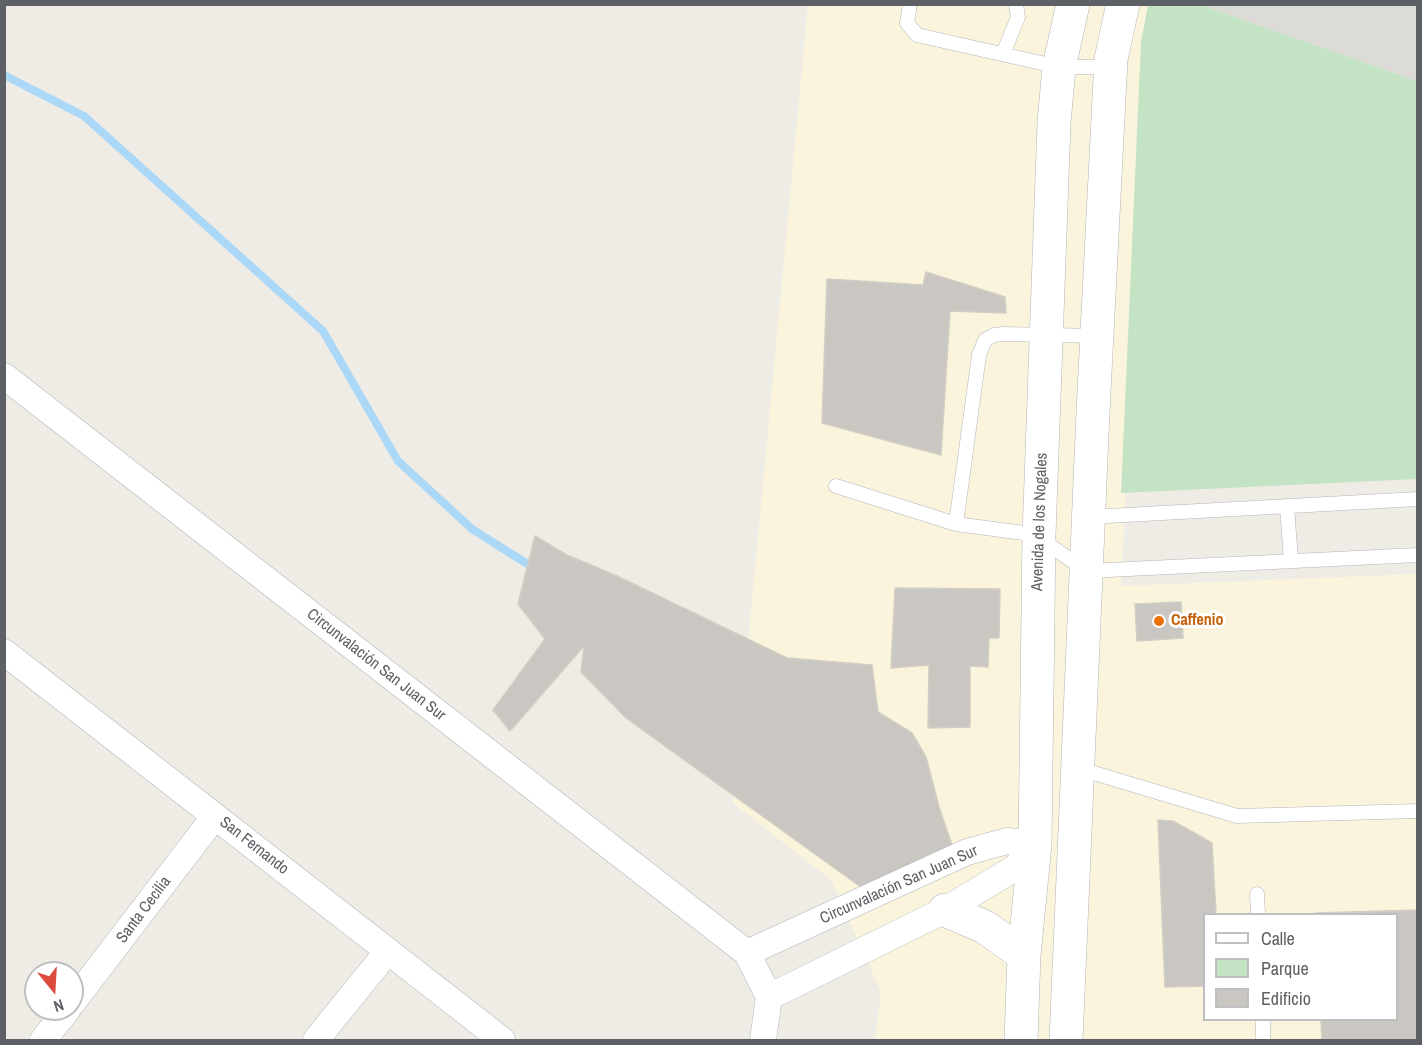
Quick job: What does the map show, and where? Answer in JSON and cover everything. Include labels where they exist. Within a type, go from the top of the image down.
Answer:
[{"type":"main road","name":"Avenida de los Nogales","points":[[1021,1041],[1024,955],[1035,844],[1039,535],[1054,123],[1059,67],[1073,4]]},
{"type":"main road","points":[[1066,1041],[1110,67],[1123,4]]},
{"type":"main road","points":[[1072,896],[1048,856],[1035,844],[1077,768]]},
{"type":"main road","points":[[945,910],[985,927],[1024,955]]},
{"type":"street","name":"Circunvalación San Juan Sur","points":[[4,376],[747,953],[769,997]]},
{"type":"street","name":"San Fernando","points":[[4,652],[502,1041]]},
{"type":"street","name":"Santa Cecilia","points":[[84,987],[215,816]]},
{"type":"street","name":"Circunvalación San Juan Sur","points":[[747,953],[967,852],[1007,841],[1035,844]]},
{"type":"street","points":[[763,1041],[769,997],[945,910],[1015,868],[1035,844]]},
{"type":"street","points":[[316,1041],[388,951]]},
{"type":"street","points":[[43,1041],[59,1021]]},
{"type":"lane","points":[[909,4],[908,23],[916,35],[1059,67],[1110,67]]},
{"type":"lane","points":[[1003,54],[1018,17],[1016,4]]},
{"type":"lane","points":[[956,524],[979,355],[985,340],[994,335],[1097,336]]},
{"type":"lane","points":[[836,486],[956,524],[1039,535],[1087,571],[1418,555]]},
{"type":"lane","points":[[1089,517],[1418,500]]},
{"type":"lane","points":[[1287,506],[1291,561]]},
{"type":"lane","points":[[1077,768],[1237,816],[1418,811]]},
{"type":"lane","points":[[1257,894],[1258,913]]},
{"type":"lane","points":[[1263,1021],[1263,1041]]},
{"type":"shaded area","points":[[808,5],[1151,5],[1121,586],[1417,574],[1417,1040],[875,1040],[881,992],[831,880],[733,803]]},
{"type":"shaded area","points":[[1201,5],[1417,5],[1417,81]]},
{"type":"green space","points":[[1148,5],[1201,5],[1417,81],[1417,479],[1121,493],[1141,42]]},
{"type":"building","points":[[926,272],[1005,297],[1006,313],[950,311],[941,455],[822,423],[827,279],[923,285]]},
{"type":"building","points":[[535,536],[567,555],[617,576],[787,658],[872,665],[878,712],[912,733],[926,757],[953,848],[865,890],[626,718],[581,672],[584,646],[510,731],[493,710],[545,639],[518,604]]},
{"type":"building","points":[[895,588],[1000,589],[999,638],[989,638],[988,667],[970,666],[970,727],[928,728],[929,665],[891,668]]},
{"type":"building","name":"Caffenio","points":[[1181,602],[1183,638],[1137,641],[1135,604]]},
{"type":"building","points":[[1158,820],[1173,821],[1212,843],[1216,913],[1203,913],[1203,986],[1165,987]]},
{"type":"building","points":[[1418,910],[1418,1040],[1322,1040],[1321,1021],[1398,1021],[1398,913],[1315,913]]},
{"type":"waterway","points":[[4,75],[84,116],[323,331],[398,461],[472,529],[537,570]]},
{"type":"place","name":"Caffenio","points":[[1159,621]]}]
